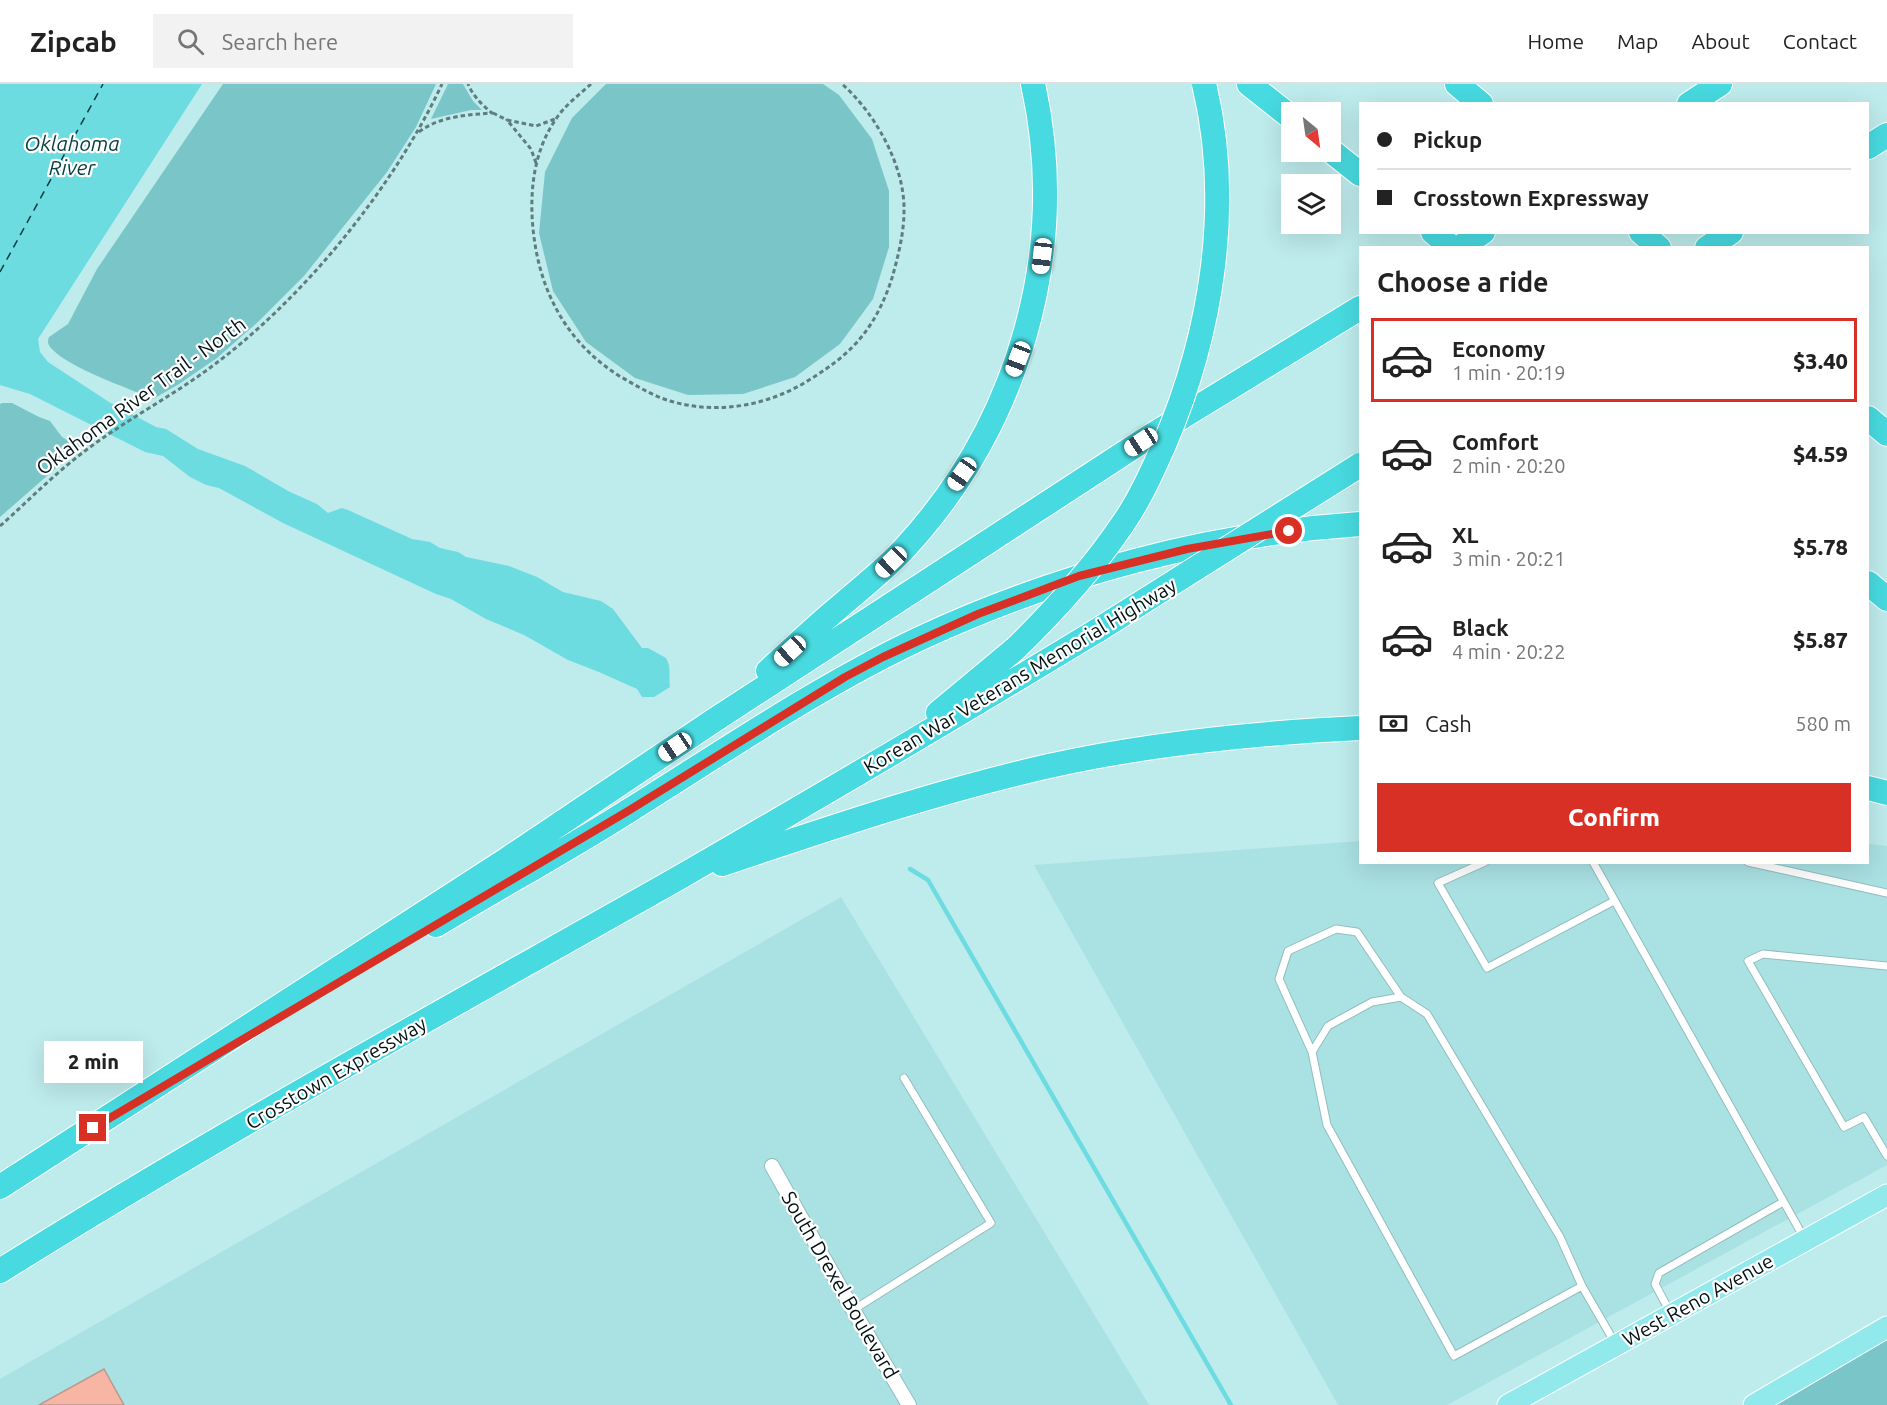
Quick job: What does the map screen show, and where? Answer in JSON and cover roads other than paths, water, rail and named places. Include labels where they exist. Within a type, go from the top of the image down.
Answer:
[{"type":"highway","points":[[713,721],[902,552],[938,509],[984,437],[1018,359],[1030,319],[1039,276],[1046,192],[1044,148],[1033,84]]},
{"type":"highway","points":[[879,763],[1015,649],[1067,596],[1123,524],[1157,462],[1179,411],[1206,314],[1217,212],[1214,150],[1204,84]]},
{"type":"highway","points":[[1249,84],[1281,109]]},
{"type":"highway","points":[[1457,84],[1479,102]]},
{"type":"highway","points":[[1692,102],[1720,84]]},
{"type":"highway","points":[[1869,146],[1887,135]]},
{"type":"highway","points":[[1341,159],[1359,173]]},
{"type":"highway","points":[[1435,234],[1450,246]]},
{"type":"highway","points":[[1462,246],[1480,234]]},
{"type":"highway","points":[[1643,234],[1657,246]]},
{"type":"highway","points":[[1710,246],[1729,234]]},
{"type":"highway","points":[[0,1187],[506,860],[713,721],[1141,442],[1359,309]]},
{"type":"highway","points":[[1869,419],[1887,434]]},
{"type":"highway","name":"Korean War Veterans Memorial Highway","points":[[675,880],[879,763],[1098,630],[1359,466]]},
{"type":"highway","points":[[126,1107],[628,811],[845,677],[922,638],[1035,591],[1098,570],[1223,542],[1289,531],[1359,524]]},
{"type":"highway","points":[[1869,577],[1887,582]]},
{"type":"highway","points":[[1869,584],[1887,599]]},
{"type":"highway","points":[[675,880],[917,801],[1050,766],[1210,739],[1359,728]]},
{"type":"highway","points":[[1869,788],[1887,794]]},
{"type":"highway","name":"Crosstown Expressway","points":[[0,1271],[187,1158],[675,880]]},
{"type":"main road","name":"West Reno Avenue","points":[[1508,1405],[1887,1195]]},
{"type":"main road","points":[[1754,1405],[1887,1327]]},
{"type":"street","name":"South Drexel Boulevard","points":[[772,1166],[909,1405]]},
{"type":"lane","points":[[1481,864],[1438,883],[1487,968],[1614,901]]},
{"type":"lane","points":[[1594,864],[1805,1241]]},
{"type":"lane","points":[[1757,864],[1887,893]]},
{"type":"lane","points":[[1582,1286],[1454,1356],[1327,1125],[1312,1052],[1280,979],[1288,951],[1336,929],[1357,932],[1401,997],[1427,1014],[1560,1237],[1582,1286],[1616,1345]]},
{"type":"lane","points":[[1887,966],[1763,954],[1748,961],[1844,1127],[1864,1117],[1887,1156]]},
{"type":"lane","points":[[1312,1052],[1328,1026],[1372,1002],[1401,997]]},
{"type":"lane","points":[[853,1310],[991,1223],[904,1078]]},
{"type":"lane","points":[[1672,1314],[1655,1284],[1659,1273],[1783,1202]]},
{"type":"water","name":"Oklahoma River","points":[[0,84],[202,84],[38,339],[40,352],[48,362],[109,402],[156,427],[166,429],[198,449],[245,466],[290,492],[317,504],[328,513],[342,508],[412,539],[430,542],[466,557],[509,566],[537,577],[563,592],[601,601],[613,609],[642,648],[648,648],[666,658],[670,687],[654,697],[642,697],[637,689],[568,660],[524,635],[486,619],[451,599],[283,523],[219,488],[206,485],[190,477],[163,456],[145,452],[30,394],[0,385]]},
{"type":"waterway","points":[[910,869],[928,880],[1231,1405]]}]
